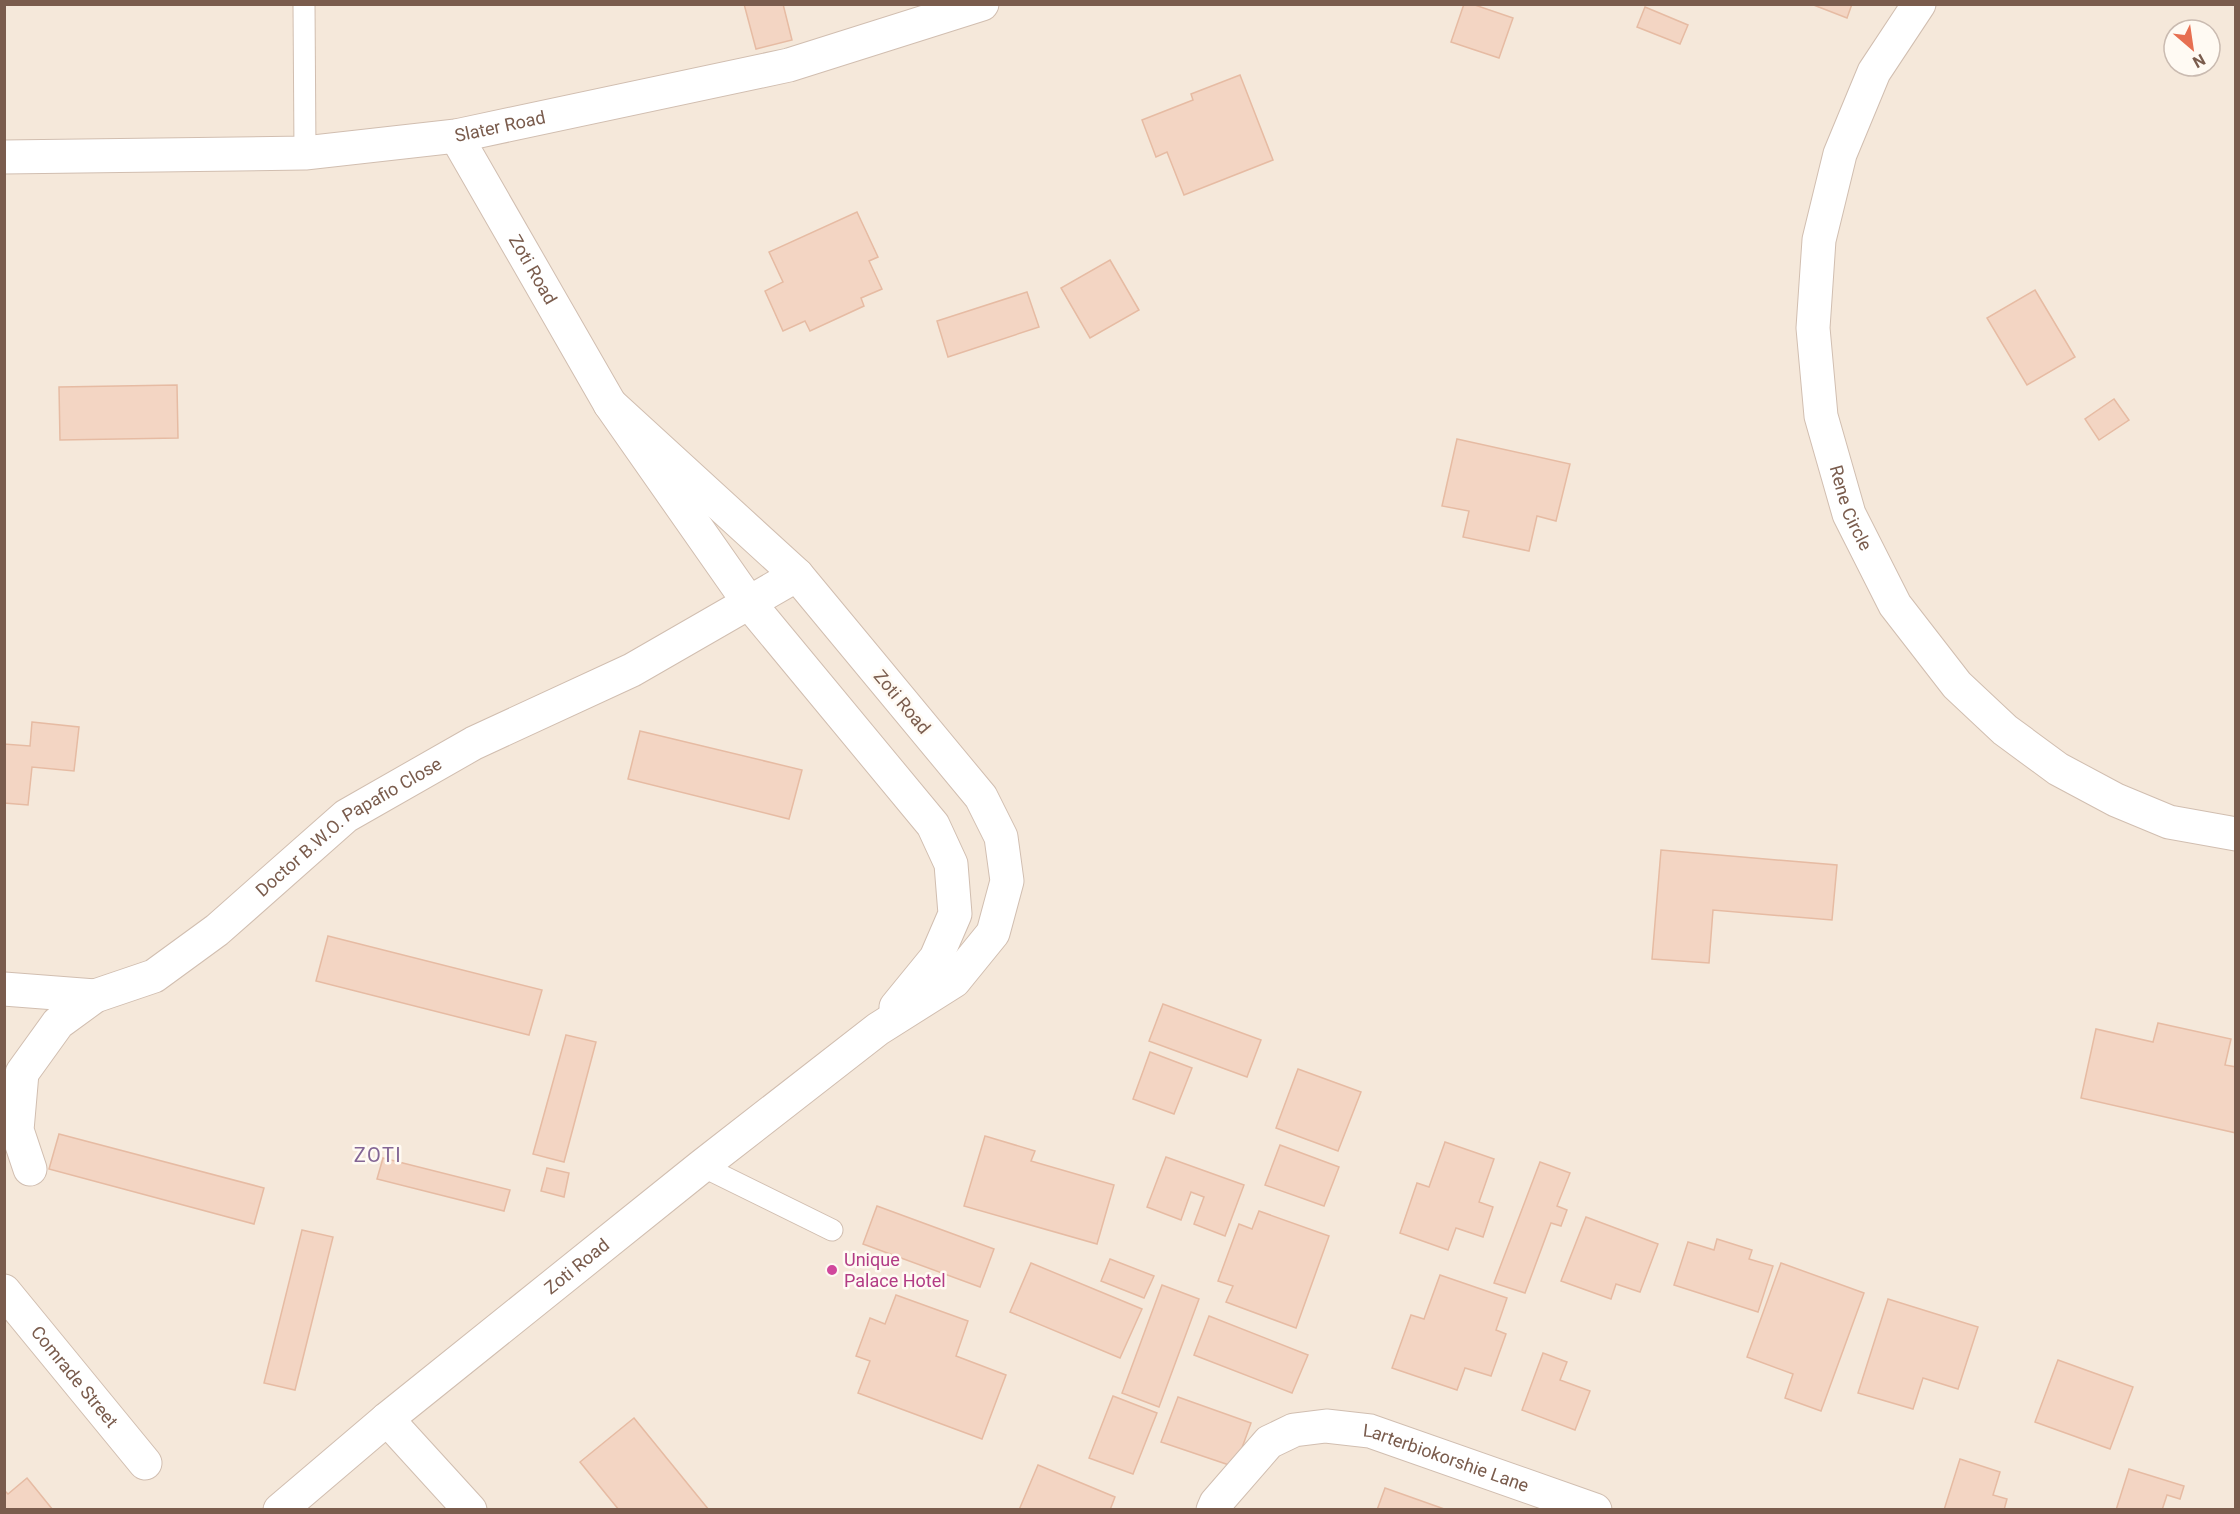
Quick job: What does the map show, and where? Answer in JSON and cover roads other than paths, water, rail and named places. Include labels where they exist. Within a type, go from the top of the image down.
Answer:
[{"type":"street","name":"Slater Road","points":[[4,157],[305,153],[456,136],[789,65],[982,4]]},
{"type":"street","name":"Rene Circle","points":[[1919,4],[1874,72],[1840,154],[1819,240],[1813,328],[1821,416],[1849,514],[1895,604],[1957,685],[2005,730],[2058,769],[2115,800],[2169,822],[2235,834]]},
{"type":"street","name":"Zoti Road","points":[[456,136],[610,404],[750,604],[933,825],[951,864],[955,914],[936,958],[878,1029]]},
{"type":"street","name":"Zoti Road","points":[[280,1509],[387,1419],[702,1166],[878,1029],[954,981],[993,933],[1007,881],[1001,837],[981,797],[797,575],[610,404]]},
{"type":"street","name":"Doctor B.W.O. Papafio Close","points":[[30,1170],[17,1130],[22,1072],[58,1023],[95,996],[154,976],[217,930],[346,816],[474,742],[632,670],[797,575]]},
{"type":"street","points":[[4,989],[95,996]]},
{"type":"street","name":"Comrade Street","points":[[4,1291],[145,1463]]},
{"type":"street","points":[[387,1419],[470,1509]]},
{"type":"street","name":"Larterbiokorshie Lane","points":[[1213,1509],[1269,1442],[1294,1430],[1326,1426],[1370,1431],[1595,1509]]},
{"type":"lane","points":[[304,4],[305,153]]},
{"type":"lane","points":[[702,1166],[832,1230]]},
{"type":"place","name":"Unique Palace Hotel","points":[[832,1270]]},
{"type":"district","name":"ZOTI","points":[[378,1155]]}]
